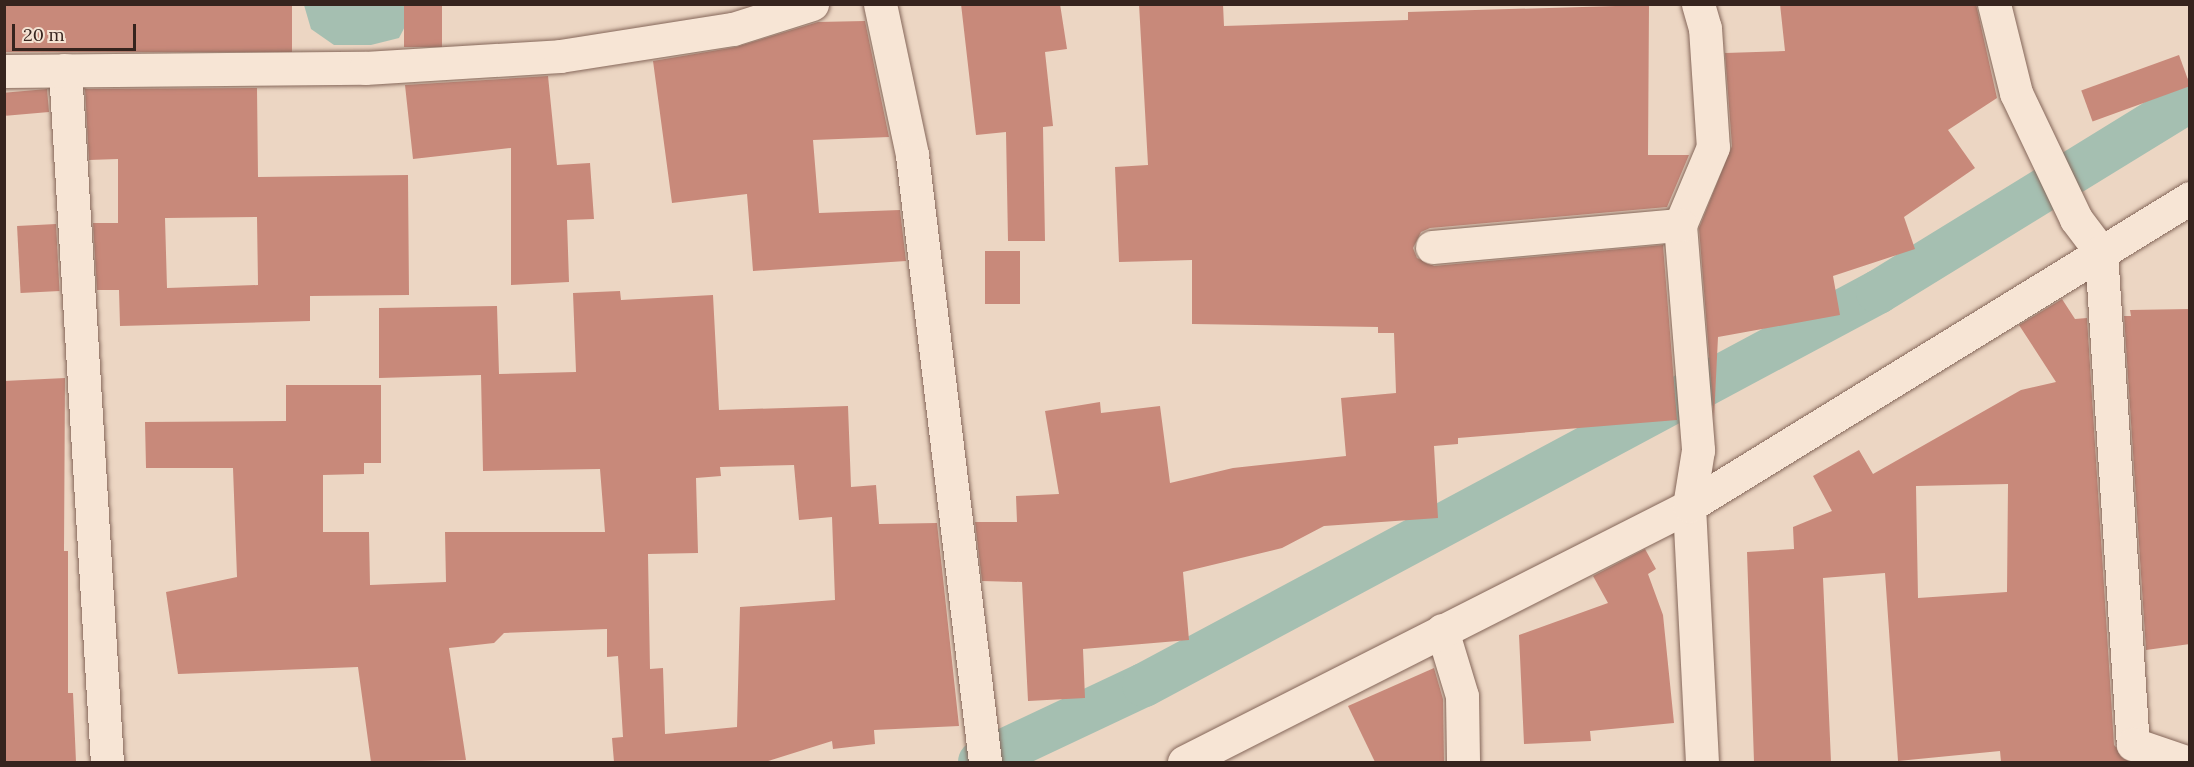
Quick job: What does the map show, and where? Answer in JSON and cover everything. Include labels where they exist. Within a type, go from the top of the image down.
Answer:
[{"type":"street","points":[[4,71],[365,69],[560,56],[733,29],[812,4]]},
{"type":"street","points":[[880,4],[912,155],[985,762]]},
{"type":"street","points":[[1698,4],[1705,28],[1713,147],[1680,225],[1698,450],[1689,506],[1702,762]]},
{"type":"street","points":[[1995,4],[2016,93],[2076,219],[2101,252],[2133,744],[2186,762]]},
{"type":"street","points":[[65,70],[107,762]]},
{"type":"street","points":[[1184,762],[1689,506],[2190,198]]},
{"type":"street","points":[[1432,247],[1680,225]]},
{"type":"street","points":[[1442,630],[1462,696],[1463,762]]},
{"type":"shaded area","points":[[304,5],[409,5],[410,17],[399,38],[371,45],[334,45],[311,29]]},
{"type":"building","points":[[4,4],[292,4],[292,52],[4,52]]},
{"type":"building","points":[[404,4],[442,4],[442,47],[404,47]]},
{"type":"building","points":[[961,4],[1060,4],[1067,49],[1045,52],[1053,126],[1043,127],[1045,241],[1008,241],[1006,132],[976,135]]},
{"type":"building","points":[[1139,4],[1223,4],[1224,26],[1408,20],[1408,12],[1649,5],[1648,155],[1689,155],[1667,207],[1430,228],[1421,232],[1413,248],[1417,258],[1434,266],[1663,245],[1677,420],[1458,438],[1458,444],[1434,446],[1438,518],[1324,526],[1282,548],[1183,572],[1189,640],[1083,649],[1085,698],[1028,701],[1022,582],[982,581],[975,522],[1017,522],[1016,496],[1059,494],[1045,411],[1100,402],[1101,413],[1160,406],[1170,483],[1233,468],[1346,456],[1341,398],[1396,393],[1394,333],[1378,333],[1378,327],[1192,324],[1192,260],[1119,262],[1115,167],[1148,165]]},
{"type":"building","points":[[1780,4],[1976,4],[1997,98],[1948,130],[1975,168],[1904,217],[1915,249],[1833,276],[1840,315],[1718,337],[1714,418],[1699,228],[1732,146],[1725,53],[1785,51]]},
{"type":"building","points":[[865,21],[889,137],[813,140],[819,213],[900,210],[906,261],[753,271],[747,194],[672,203],[653,61],[736,47],[818,22]]},
{"type":"building","points":[[2179,55],[2190,86],[2093,122],[2081,91]]},
{"type":"building","points":[[548,76],[557,165],[590,163],[594,219],[567,220],[569,282],[511,285],[511,148],[413,159],[405,85]]},
{"type":"building","points":[[257,88],[258,177],[408,175],[409,295],[310,296],[310,321],[120,326],[119,290],[97,290],[93,223],[118,223],[118,159],[89,160],[85,89]],"holes":[[[257,217],[258,285],[167,288],[165,218]]]},
{"type":"building","points":[[47,89],[49,112],[6,116],[4,93]]},
{"type":"building","points":[[56,224],[60,291],[21,293],[17,226]]},
{"type":"building","points":[[985,251],[1020,251],[1020,304],[985,304]]},
{"type":"building","points":[[620,291],[621,300],[713,295],[719,410],[848,406],[851,487],[876,485],[879,524],[937,523],[959,726],[874,730],[875,744],[833,749],[832,741],[765,762],[614,762],[612,738],[623,737],[618,656],[607,657],[607,629],[504,633],[494,643],[449,648],[466,760],[371,762],[358,667],[178,674],[166,592],[237,577],[233,468],[146,468],[145,422],[286,421],[286,385],[381,385],[381,463],[364,463],[364,474],[323,475],[323,532],[369,532],[370,585],[446,582],[445,532],[605,532],[600,469],[483,471],[481,375],[379,378],[379,308],[497,306],[499,374],[576,372],[573,293]],"holes":[[[794,465],[799,520],[832,517],[835,600],[740,607],[737,727],[665,734],[663,668],[650,669],[648,554],[698,553],[696,478],[721,476],[720,467]]]},
{"type":"building","points":[[2062,299],[2075,319],[2087,318],[2114,745],[2129,762],[2001,762],[2000,751],[1898,761],[1885,573],[1823,578],[1831,762],[1754,762],[1747,552],[1794,549],[1793,527],[1832,511],[1813,476],[1859,450],[1873,474],[2021,390],[2056,382],[2019,325]],"holes":[[[2008,484],[2007,592],[1918,598],[1916,486]]]},
{"type":"building","points":[[2190,309],[2190,644],[2146,650],[2124,316],[2131,316],[2130,310]]},
{"type":"building","points":[[65,378],[64,551],[68,551],[68,693],[73,693],[76,762],[4,762],[4,381]]},
{"type":"building","points":[[1645,549],[1656,569],[1648,574],[1663,615],[1674,723],[1590,731],[1591,741],[1524,744],[1519,635],[1608,603],[1593,576]]},
{"type":"building","points":[[1434,668],[1443,699],[1444,762],[1375,762],[1348,706]]},
{"type":"waterway","points":[[980,762],[1144,685],[1878,292],[2190,100]]}]
